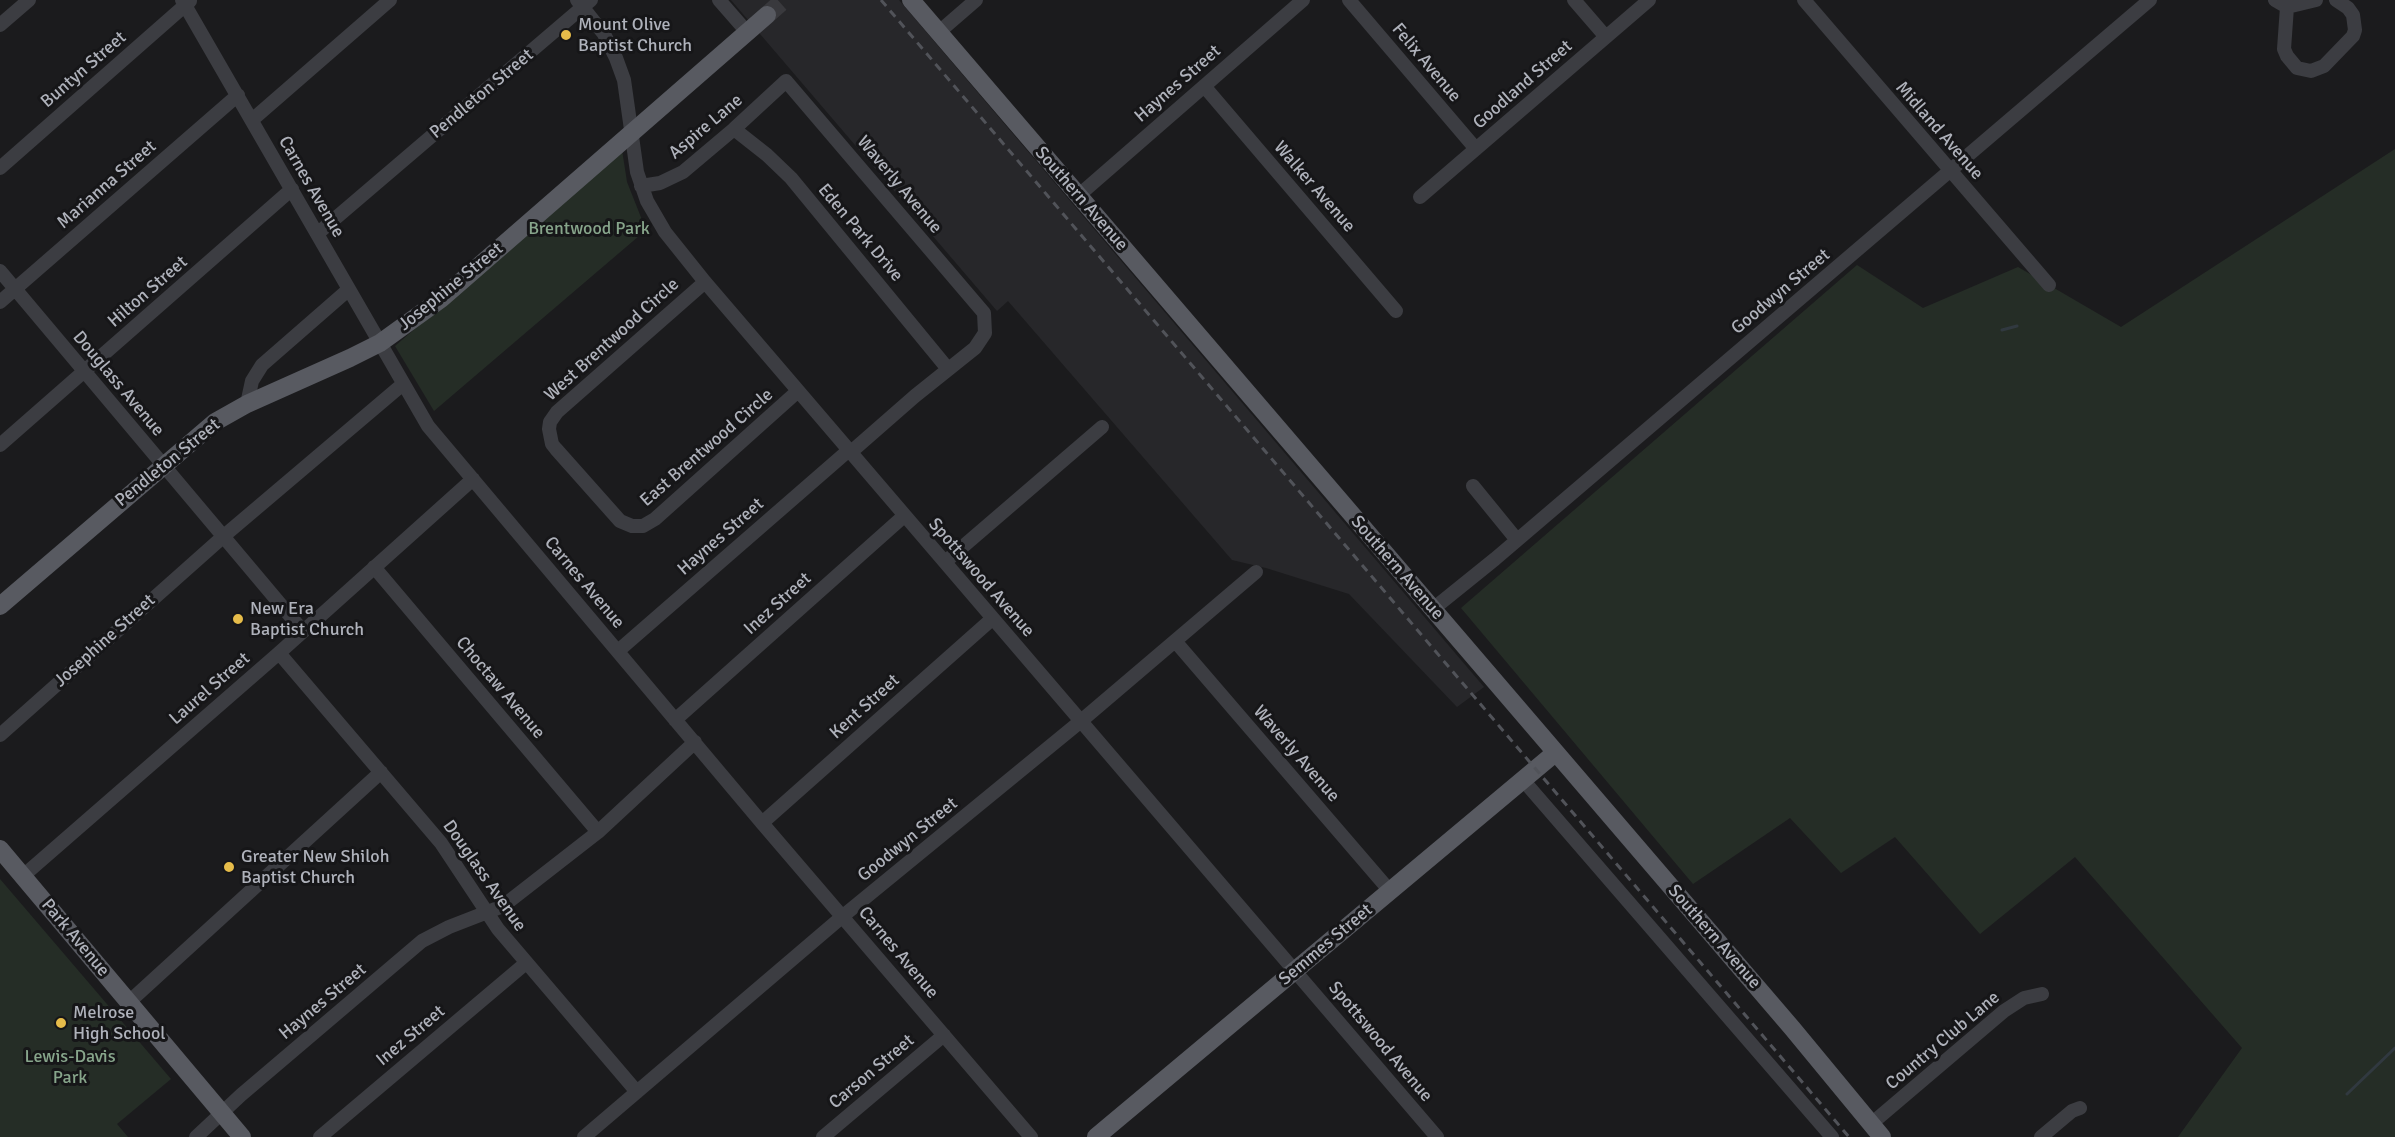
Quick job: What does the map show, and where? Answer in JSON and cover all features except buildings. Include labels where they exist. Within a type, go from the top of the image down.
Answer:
[{"type":"main road","name":"Southern Avenue","points":[[911,0],[1792,1028],[1876,1130]]},
{"type":"main road","name":"Josephine Street","points":[[247,404],[380,343],[441,299],[766,15]]},
{"type":"main road","name":"Pendleton Street","points":[[0,606],[163,464],[215,422],[247,404]]},
{"type":"main road","name":"Semmes Street","points":[[1106,1134],[1296,970],[1556,753]]},
{"type":"main road","name":"Park Avenue","points":[[0,849],[242,1137]]},
{"type":"street","points":[[0,25],[29,0]]},
{"type":"street","points":[[252,120],[390,0]]},
{"type":"street","points":[[719,0],[747,32]]},
{"type":"street","points":[[939,32],[976,0]]},
{"type":"street","name":"Haynes Street","points":[[1078,196],[1303,0]]},
{"type":"street","name":"Felix Avenue","points":[[1349,0],[1476,149]]},
{"type":"street","points":[[1574,0],[1606,37]]},
{"type":"street","name":"Goodland Street","points":[[1420,197],[1649,0]]},
{"type":"street","name":"Midland Avenue","points":[[1804,0],[2049,285]]},
{"type":"street","name":"Goodwyn Street","points":[[1433,609],[2150,0]]},
{"type":"street","points":[[2316,0],[2281,3],[2284,49],[2287,56],[2297,68],[2311,71],[2324,66],[2353,36],[2355,30],[2353,15],[2348,8],[2336,0]]},
{"type":"street","name":"Carnes Avenue","points":[[186,2],[348,290],[428,426],[1030,1137]]},
{"type":"street","name":"Buntyn Street","points":[[0,168],[186,2]]},
{"type":"street","name":"Spottswood Avenue","points":[[584,2],[616,58],[624,81],[637,172],[647,201],[665,232],[904,516],[1437,1137]]},
{"type":"street","name":"Pendleton Street","points":[[317,234],[584,2]]},
{"type":"street","name":"Aspire Lane","points":[[641,186],[660,183],[683,172],[786,81]]},
{"type":"street","name":"Waverly Avenue","points":[[786,81],[984,313]]},
{"type":"street","name":"Walker Avenue","points":[[1204,86],[1396,311]]},
{"type":"street","name":"Marianna Street","points":[[0,302],[238,95]]},
{"type":"street","name":"Eden Park Drive","points":[[734,129],[791,178],[948,369]]},
{"type":"street","name":"Hilton Street","points":[[0,445],[292,189]]},
{"type":"street","name":"Douglass Avenue","points":[[0,271],[225,535],[302,630]]},
{"type":"street","name":"West Brentwood Circle","points":[[636,526],[620,521],[613,515],[552,444],[550,422],[557,412],[705,282]]},
{"type":"street","points":[[247,404],[252,381],[262,365],[348,290]]},
{"type":"street","name":"Haynes Street","points":[[618,651],[850,451],[975,348],[985,333],[984,313]]},
{"type":"street","name":"Josephine Street","points":[[0,735],[225,535],[403,384]]},
{"type":"street","name":"East Brentwood Circle","points":[[636,526],[643,526],[655,519],[798,391]]},
{"type":"street","points":[[945,562],[1102,427]]},
{"type":"street","name":"Laurel Street","points":[[23,876],[279,653],[473,479]]},
{"type":"street","points":[[1473,486],[1517,540]]},
{"type":"street","name":"Inez Street","points":[[675,720],[904,516]]},
{"type":"street","name":"Choctaw Avenue","points":[[374,567],[598,832]]},
{"type":"street","name":"Goodwyn Street","points":[[584,1137],[843,916],[1081,721],[1256,572]]},
{"type":"street","name":"Kent Street","points":[[762,823],[992,619]]},
{"type":"street","name":"Waverly Avenue","points":[[1175,641],[1390,891]]},
{"type":"street","name":"Douglass Avenue","points":[[279,653],[453,858],[486,914],[526,963],[638,1092]]},
{"type":"street","points":[[486,914],[503,906],[598,832],[695,742]]},
{"type":"street","points":[[129,1002],[381,772]]},
{"type":"street","points":[[1523,780],[1832,1137]]},
{"type":"street","name":"Haynes Street","points":[[196,1137],[241,1095],[422,941],[449,927],[486,914]]},
{"type":"street","name":"Inez Street","points":[[320,1137],[526,963]]},
{"type":"street","name":"Country Club Lane","points":[[1876,1130],[2004,1011],[2024,998],[2042,994]]},
{"type":"street","name":"Carson Street","points":[[824,1137],[944,1035]]},
{"type":"street","points":[[2041,1137],[2072,1111],[2080,1108]]},
{"type":"shaded area","points":[[731,0],[899,0],[1484,687],[1457,707],[1349,594],[1266,568],[1232,560],[1008,301],[997,311]]},
{"type":"green space","points":[[2395,149],[2395,1137],[2178,1137],[2242,1048],[2075,857],[1980,934],[1895,837],[1841,873],[1790,818],[1693,884],[1461,608],[1857,265],[1923,308],[2018,267],[2121,327]]},
{"type":"green space","name":"Brentwood Park","points":[[622,150],[627,182],[646,230],[434,411],[395,346]]},
{"type":"green space","name":"Lewis-Davis Park","points":[[0,879],[171,1079],[117,1124],[128,1137],[0,1137]]},
{"type":"waterway","points":[[2002,330],[2017,326]]},
{"type":"waterway","points":[[2347,1094],[2395,1048]]},
{"type":"tunnel","points":[[767,15],[784,0]]},
{"type":"railway","points":[[881,0],[1849,1137]]},
{"type":"place","name":"Mount Olive Baptist Church","points":[[566,35]]},
{"type":"place","name":"New Era Baptist Church","points":[[238,619]]},
{"type":"place","name":"Greater New Shiloh Baptist Church","points":[[229,867]]},
{"type":"place","name":"Melrose High School","points":[[61,1023]]}]
